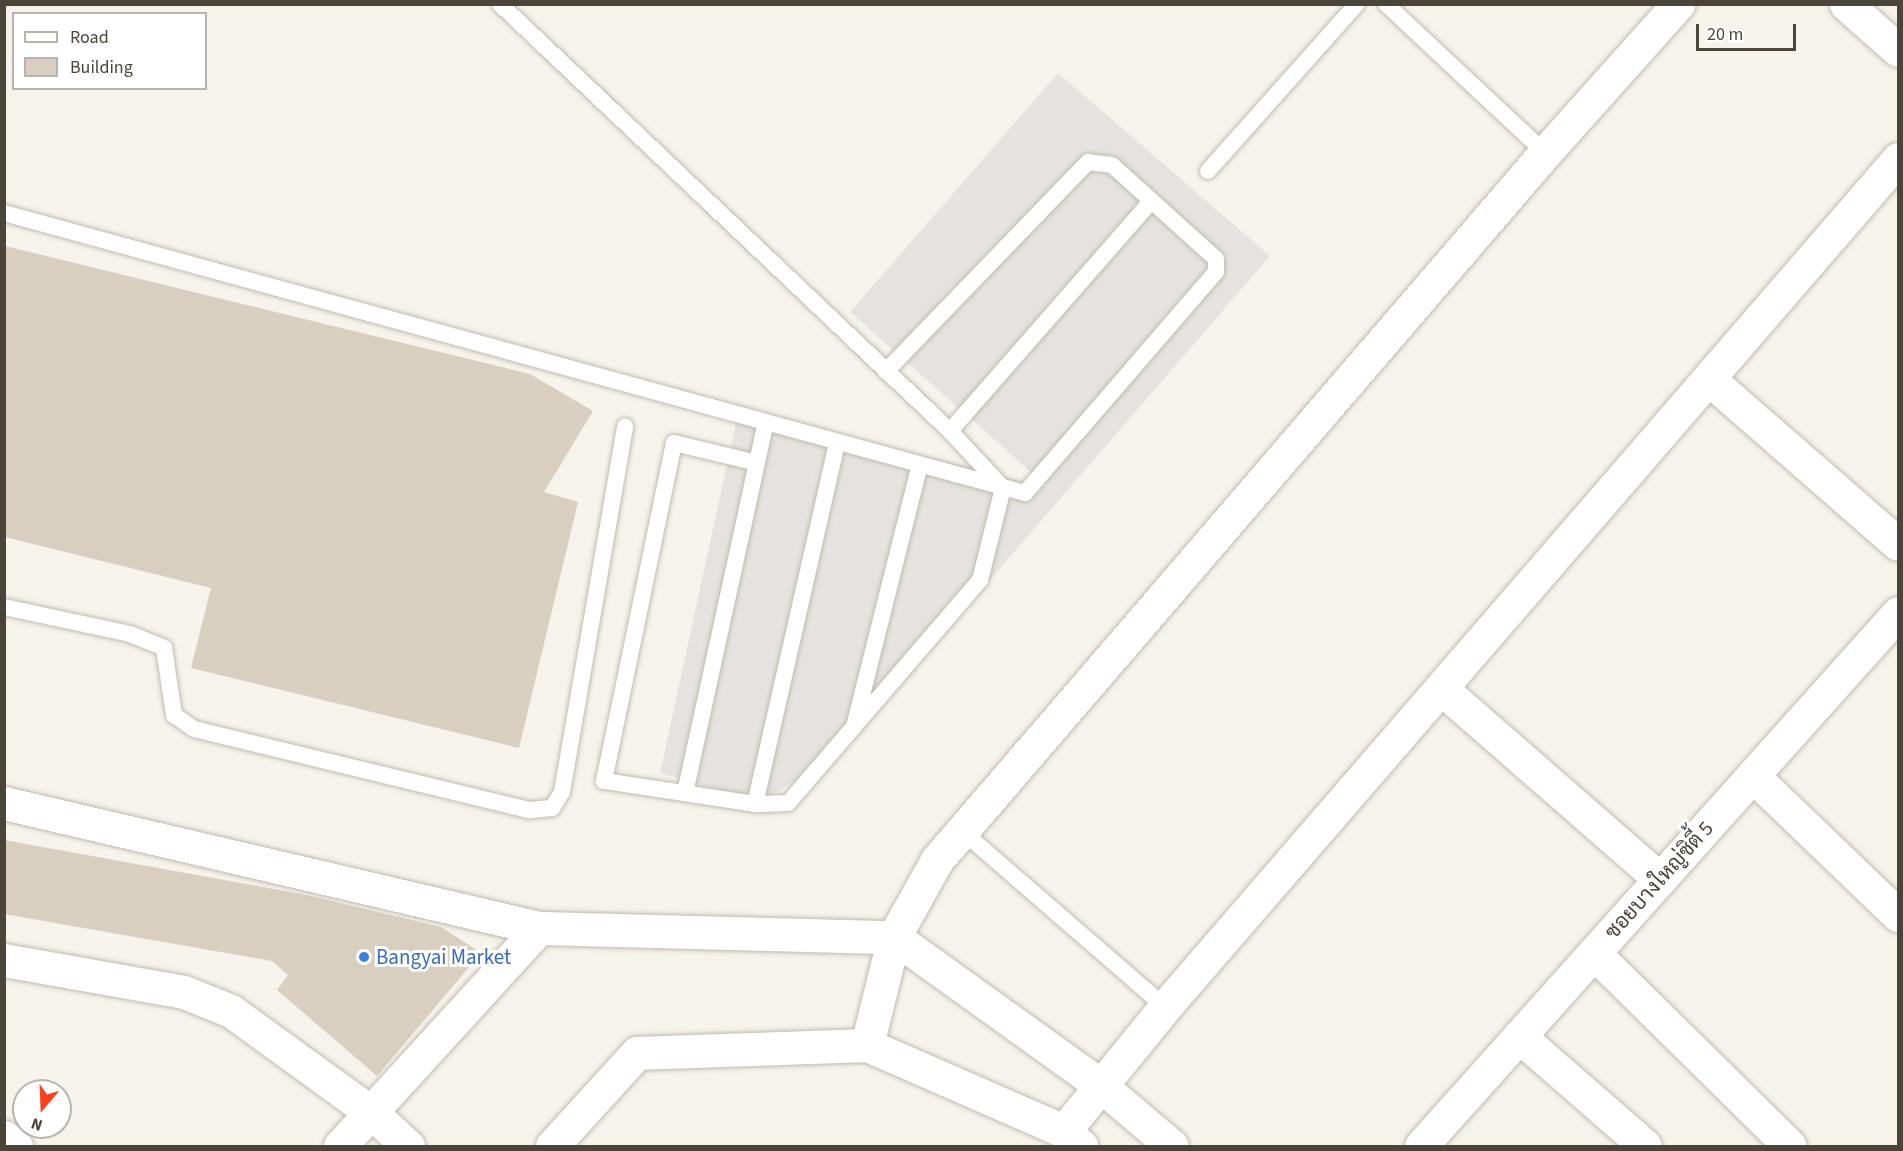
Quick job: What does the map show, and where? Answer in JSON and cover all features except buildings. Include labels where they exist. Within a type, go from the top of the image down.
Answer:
[{"type":"street","points":[[867,1045],[894,937],[937,860],[1545,153],[1678,4]]},
{"type":"street","points":[[1846,4],[1899,50]]},
{"type":"street","points":[[552,1146],[637,1053],[867,1045],[1072,1139],[1100,1085],[1899,159]]},
{"type":"street","points":[[1710,380],[1899,544]]},
{"type":"street","name":"ซอยบางใหญ่ซิตี้ 5","points":[[1420,1146],[1897,617]]},
{"type":"street","points":[[1443,690],[1660,879]]},
{"type":"street","points":[[1753,776],[1899,915]]},
{"type":"street","points":[[4,803],[539,928],[894,937],[1100,1085],[1172,1146]]},
{"type":"street","points":[[340,1146],[539,928]]},
{"type":"street","points":[[1594,953],[1790,1146]]},
{"type":"street","points":[[4,960],[184,992],[231,1011],[372,1113],[408,1146]]},
{"type":"street","points":[[1519,1036],[1645,1146]]},
{"type":"street","points":[[4,1137],[16,1146]]},
{"type":"lane","points":[[500,4],[950,431],[1003,488]]},
{"type":"lane","points":[[1208,171],[1357,4]]},
{"type":"lane","points":[[1386,4],[1545,153]]},
{"type":"lane","points":[[4,213],[765,425],[1025,493],[1216,272],[1216,259],[1112,165],[1088,162],[886,371]]},
{"type":"lane","points":[[950,431],[1151,201]]},
{"type":"lane","points":[[685,793],[765,425]]},
{"type":"lane","points":[[4,607],[130,634],[164,648],[174,715],[194,729],[531,810],[552,808],[562,792],[625,426]]},
{"type":"lane","points":[[757,464],[674,443],[604,781],[756,804],[788,803],[980,580],[1003,488]]},
{"type":"lane","points":[[756,804],[837,444]]},
{"type":"lane","points":[[854,727],[920,465]]},
{"type":"lane","points":[[962,831],[1166,1007]]},
{"type":"shaded area","points":[[1058,73],[1270,256],[843,750],[761,802],[660,773],[739,409],[1048,487],[850,312]]},
{"type":"place","name":"Bangyai Market","points":[[364,957]]}]
